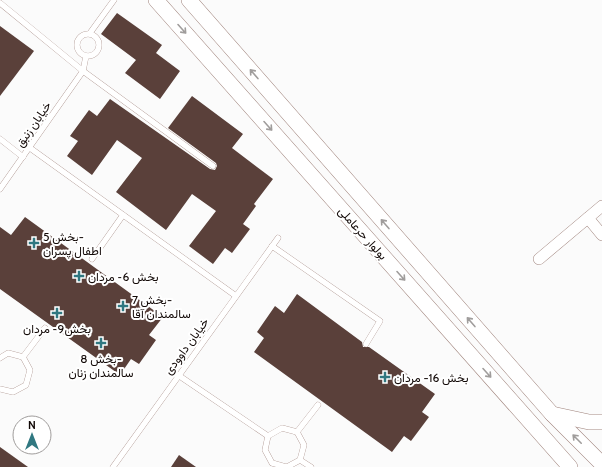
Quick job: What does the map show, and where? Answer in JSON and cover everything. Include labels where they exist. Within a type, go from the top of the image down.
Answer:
[{"type":"main road","name":"بولوار حرعاملی","points":[[156,0],[567,465]]},
{"type":"main road","name":"بولوار حرعاملی","points":[[189,0],[552,414],[602,464]]},
{"type":"main road","points":[[552,414],[589,422],[602,422]]},
{"type":"street","points":[[540,259],[602,206]]},
{"type":"street","points":[[588,218],[602,235]]},
{"type":"lane","points":[[90,33],[98,38],[100,46],[95,54],[86,56],[78,51],[76,42],[81,35],[90,33],[114,0]]},
{"type":"lane","points":[[0,3],[83,71],[213,166]]},
{"type":"lane","points":[[83,71],[86,56]]},
{"type":"lane","name":"خیابان زنبق","points":[[0,189],[83,71]]},
{"type":"lane","points":[[0,139],[23,157]]},
{"type":"lane","points":[[30,148],[236,296]]},
{"type":"lane","points":[[92,259],[123,215]]},
{"type":"lane","name":"خیابان داوودی","points":[[113,467],[278,238]]},
{"type":"lane","points":[[272,246],[380,320],[366,344]]},
{"type":"lane","points":[[23,357],[45,328]]},
{"type":"lane","points":[[0,358],[8,353],[23,357],[30,370],[26,385],[13,392],[0,388]]},
{"type":"lane","points":[[178,375],[268,436]]},
{"type":"lane","points":[[297,432],[318,405]]},
{"type":"lane","points":[[282,428],[297,432],[304,445],[300,460],[287,467],[271,465],[265,450],[268,436],[282,428]]},
{"type":"lane","points":[[300,460],[311,467]]},
{"type":"building","points":[[117,13],[162,45],[156,53],[180,71],[160,99],[125,73],[136,60],[101,34]]},
{"type":"building","points":[[0,26],[34,51],[0,96]]},
{"type":"building","points":[[192,96],[243,134],[232,148],[273,179],[254,204],[256,206],[243,224],[250,229],[232,253],[225,248],[213,264],[189,246],[216,211],[192,194],[166,230],[116,192],[142,158],[117,140],[92,175],[67,156],[78,141],[70,136],[89,110],[97,116],[110,99],[210,169],[215,170],[217,166],[216,163],[168,128]]},
{"type":"building","points":[[25,217],[163,317],[149,335],[156,340],[139,364],[131,359],[120,375],[0,289],[0,227],[11,235]]},
{"type":"building","points":[[297,294],[362,342],[363,347],[369,347],[435,394],[422,412],[429,417],[411,441],[404,436],[392,452],[254,352],[264,338],[257,332],[275,306],[284,313]]},
{"type":"building","points":[[0,447],[28,467],[0,467]]},
{"type":"building","points":[[179,455],[196,467],[171,467]]},
{"type":"place","name":"بخش 5- اطفال پسران","points":[[34,243]]},
{"type":"place","name":"بخش 6- مردان","points":[[79,276]]},
{"type":"place","name":"بخش 7- سالمندان آقا","points":[[123,306]]},
{"type":"place","name":"بخش9- مردان","points":[[57,313]]},
{"type":"place","name":"بخش 8- سالمندان زنان","points":[[101,343]]},
{"type":"place","name":"بخش 16- مردان","points":[[385,377]]}]
